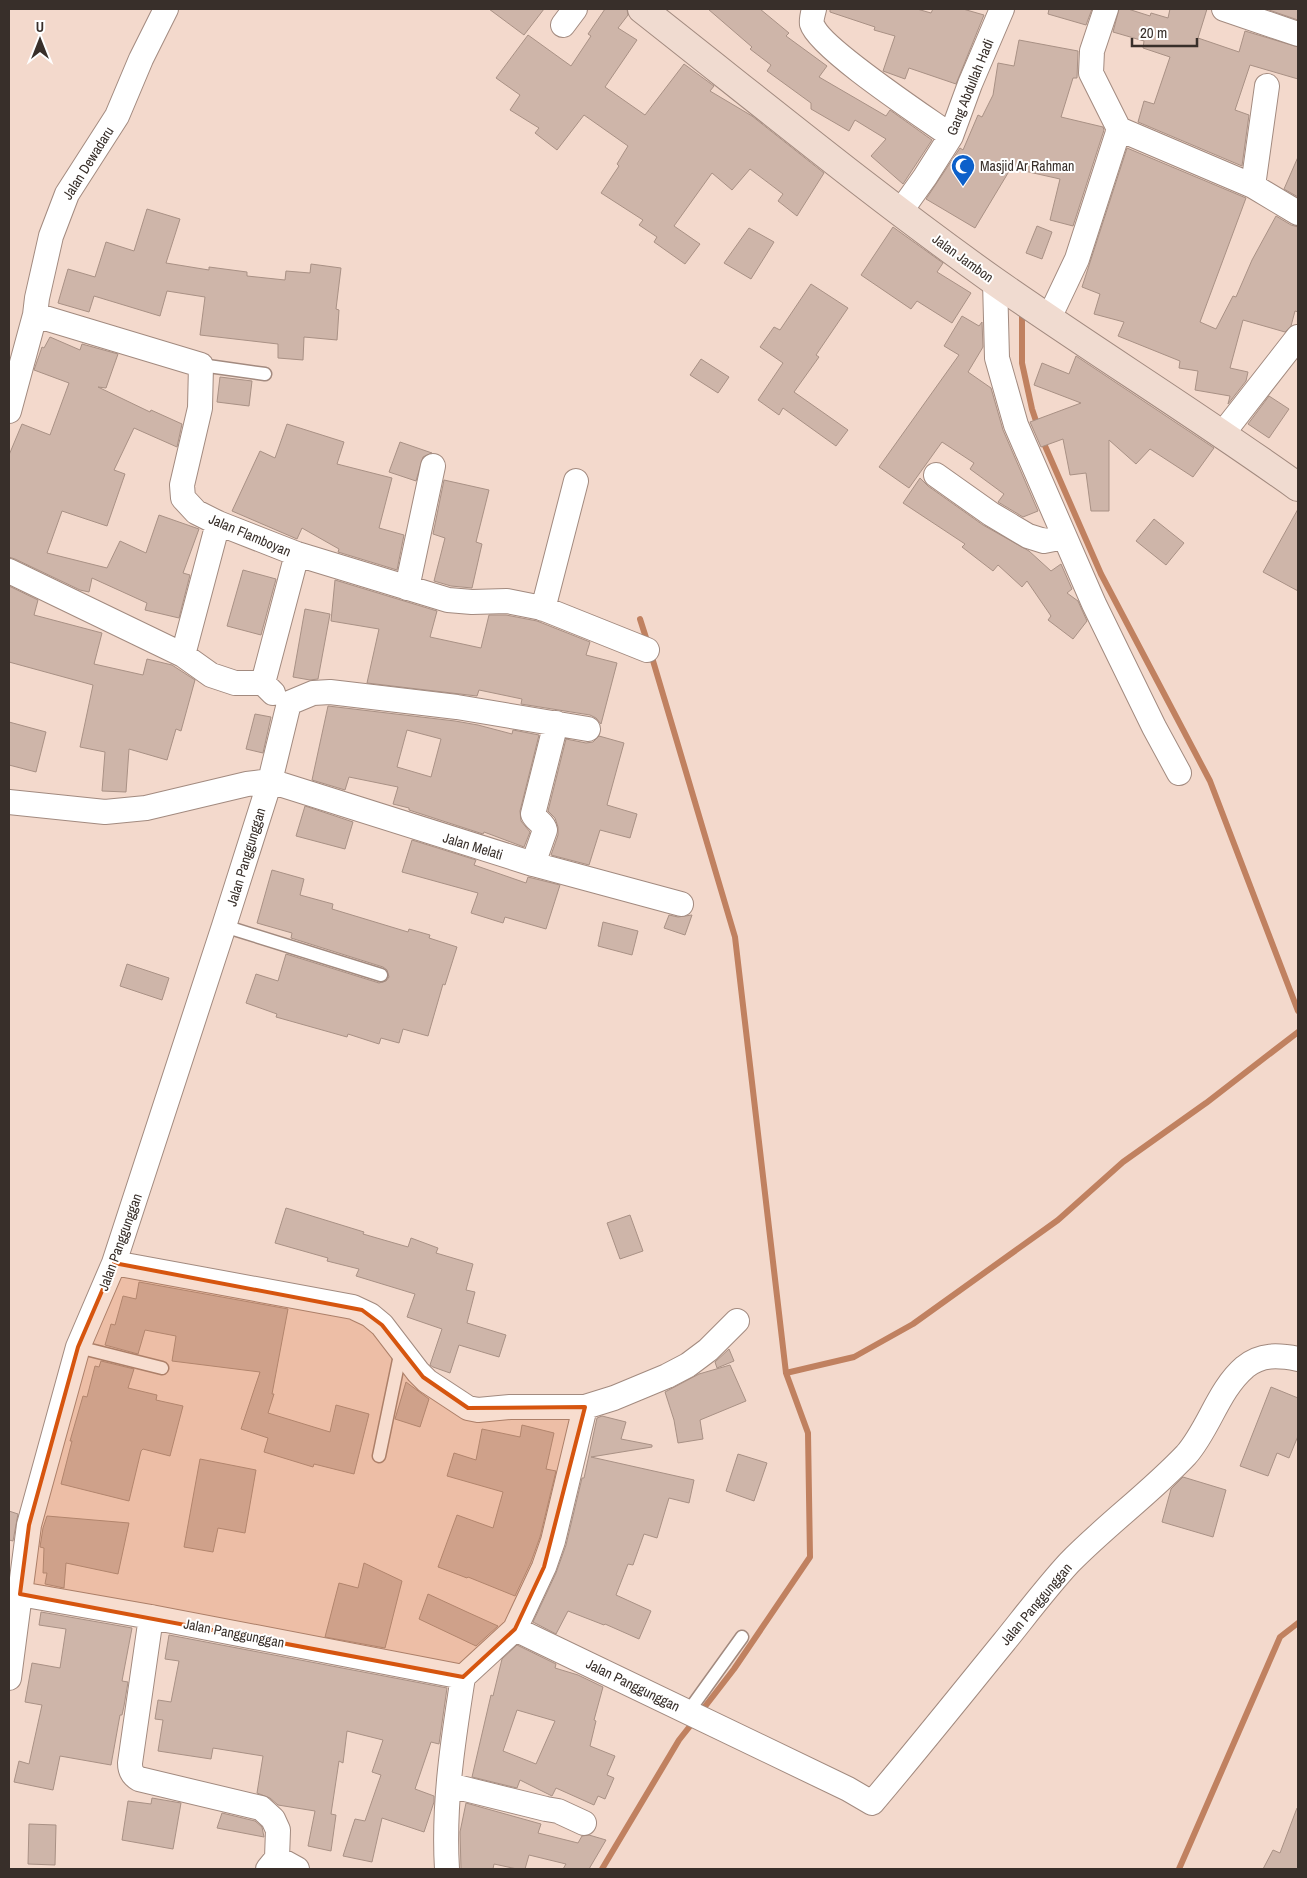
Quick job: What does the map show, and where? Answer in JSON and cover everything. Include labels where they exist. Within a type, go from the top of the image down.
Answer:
[{"type":"main road","name":"Jalan Jambon","points":[[642,9],[900,212],[1048,318],[1223,433],[1298,487]]},
{"type":"street","name":"Jalan Dewadaru","points":[[9,411],[35,315],[51,236],[67,194],[117,116],[141,59],[166,9]]},
{"type":"street","points":[[814,9],[812,23],[818,33],[836,51],[951,136]]},
{"type":"street","name":"Gang Abdullah Hadi","points":[[900,212],[951,136],[970,84],[1002,9]]},
{"type":"street","points":[[1106,9],[1092,51],[1091,73],[1119,129],[1253,186],[1298,213]]},
{"type":"street","points":[[1224,9],[1260,15],[1298,34]]},
{"type":"street","points":[[1253,186],[1267,86]]},
{"type":"street","points":[[1048,318],[1077,259],[1119,129]]},
{"type":"street","points":[[995,281],[996,358],[1016,426],[1098,612],[1154,727],[1179,773]]},
{"type":"street","points":[[35,315],[201,365]]},
{"type":"street","points":[[1223,433],[1298,337]]},
{"type":"street","name":"Jalan Flamboyan","points":[[201,365],[200,408],[182,485],[183,498],[196,512],[218,523],[297,554],[262,683]]},
{"type":"street","points":[[408,588],[433,466]]},
{"type":"street","points":[[936,475],[991,514],[1028,536],[1044,541],[1064,537]]},
{"type":"street","points":[[543,608],[576,481]]},
{"type":"street","points":[[183,655],[218,523]]},
{"type":"street","points":[[297,554],[448,600],[472,602],[507,601],[543,608],[647,650]]},
{"type":"street","points":[[9,571],[183,655],[211,675],[234,683],[262,683],[270,691],[289,703]]},
{"type":"street","points":[[289,703],[313,694],[330,692],[457,708],[588,729]]},
{"type":"street","points":[[9,802],[105,812],[146,808],[247,784],[270,781],[289,703]]},
{"type":"street","points":[[533,864],[545,830],[533,814],[556,723]]},
{"type":"street","name":"Jalan Melati","points":[[270,781],[533,864],[681,904]]},
{"type":"street","name":"Jalan Panggunggan","points":[[270,781],[114,1263],[78,1347],[29,1525],[17,1579],[151,1617],[463,1677]]},
{"type":"street","points":[[114,1263],[362,1310],[377,1320],[427,1381],[468,1408],[478,1410],[510,1407],[585,1407],[645,1387],[667,1376],[708,1350],[738,1322]]},
{"type":"street","name":"Jalan Panggunggan","points":[[515,1629],[848,1789],[872,1803],[1068,1564],[1162,1479],[1189,1451],[1199,1438],[1233,1380],[1244,1368],[1255,1360],[1268,1356],[1298,1359]]},
{"type":"street","points":[[446,1869],[449,1785],[453,1740],[463,1677],[515,1629],[544,1567],[553,1540],[585,1407]]},
{"type":"street","points":[[9,1678],[17,1579]]},
{"type":"street","points":[[151,1617],[130,1763],[130,1770],[133,1776],[261,1808],[273,1819],[278,1830],[281,1866]]},
{"type":"street","points":[[449,1785],[558,1811],[584,1822]]},
{"type":"lane","points":[[201,365],[265,374]]},
{"type":"lane","points":[[224,926],[381,975]]},
{"type":"lane","points":[[78,1347],[162,1368]]},
{"type":"lane","points":[[379,1456],[401,1350]]},
{"type":"lane","points":[[688,1712],[742,1636]]},
{"type":"highlighted area","points":[[114,1263],[362,1310],[382,1325],[423,1377],[468,1408],[585,1407],[544,1567],[515,1629],[463,1677],[20,1594],[29,1525],[78,1347]]},
{"type":"building","points":[[489,9],[544,9],[524,35]]},
{"type":"building","points":[[605,9],[627,9],[628,15],[618,28],[637,40],[605,87],[645,115],[684,64],[714,86],[710,91],[752,116],[824,173],[797,216],[778,201],[783,194],[750,169],[732,190],[712,173],[674,226],[700,244],[685,264],[654,242],[657,237],[639,225],[643,220],[601,193],[619,166],[617,164],[628,146],[584,115],[557,150],[535,133],[539,128],[510,110],[520,95],[496,78],[528,35],[571,66],[591,36],[588,34]]},
{"type":"building","points":[[708,9],[760,9],[789,33],[786,36],[827,66],[819,77],[886,116],[890,110],[932,140],[903,184],[871,156],[886,139],[855,120],[849,131],[811,109],[811,103],[767,71],[771,65],[750,49],[752,47]]},
{"type":"building","points":[[830,9],[917,9],[931,13],[933,9],[963,9],[984,15],[956,84],[909,68],[905,79],[883,71],[895,36],[874,30],[875,27],[830,12]]},
{"type":"building","points":[[1049,9],[1092,9],[1086,25],[1048,14]]},
{"type":"building","points":[[1119,9],[1128,9],[1150,16],[1151,13],[1168,18],[1170,9],[1207,9],[1198,38],[1239,52],[1245,31],[1298,47],[1298,79],[1250,65],[1235,110],[1249,115],[1242,166],[1138,122],[1144,101],[1154,104],[1170,57],[1143,48],[1144,41],[1113,32]]},
{"type":"building","points":[[1266,9],[1298,9],[1298,20]]},
{"type":"building","points":[[1019,40],[1078,51],[1077,78],[1073,78],[1061,117],[1103,127],[1104,130],[1073,226],[1050,220],[1060,179],[1011,168],[975,228],[926,199],[960,148],[963,150],[978,115],[982,117],[993,95],[998,63],[1014,66]]},
{"type":"building","points":[[1127,148],[1246,198],[1200,322],[1216,329],[1233,296],[1236,297],[1252,260],[1276,216],[1298,227],[1298,312],[1295,311],[1291,326],[1285,332],[1243,320],[1230,368],[1248,372],[1246,381],[1228,404],[1230,396],[1195,390],[1198,371],[1179,368],[1180,361],[1118,336],[1124,322],[1094,314],[1100,294],[1082,287]]},
{"type":"building","points":[[1298,157],[1298,197],[1284,189]]},
{"type":"building","points":[[147,209],[180,219],[166,263],[209,270],[209,267],[247,272],[247,276],[285,280],[286,271],[310,273],[311,264],[341,268],[336,309],[339,310],[337,340],[304,337],[303,360],[278,358],[278,344],[200,335],[205,297],[167,291],[160,316],[94,296],[89,312],[58,303],[68,269],[95,277],[106,242],[134,251]]},
{"type":"building","points":[[1037,226],[1052,232],[1042,259],[1026,253]]},
{"type":"building","points":[[893,227],[943,263],[937,272],[971,293],[952,323],[917,301],[911,309],[861,275]]},
{"type":"building","points":[[749,228],[774,242],[751,279],[724,263]]},
{"type":"building","points":[[811,284],[848,308],[816,355],[819,357],[794,392],[848,430],[836,446],[783,408],[779,415],[758,400],[783,363],[760,347],[774,327],[780,330]]},
{"type":"building","points":[[962,316],[979,326],[982,322],[983,347],[968,372],[991,388],[1003,430],[1038,511],[1023,517],[998,502],[1004,494],[970,469],[974,463],[942,442],[909,488],[879,467],[959,355],[944,346]]},
{"type":"building","points":[[50,337],[80,350],[82,344],[118,354],[106,388],[98,387],[150,412],[151,410],[182,424],[177,447],[134,428],[114,470],[125,474],[107,526],[62,511],[47,553],[107,568],[120,541],[146,553],[159,515],[199,529],[183,573],[190,575],[179,618],[145,610],[147,603],[92,578],[89,592],[80,590],[9,557],[9,455],[22,424],[50,435],[69,383],[34,370],[42,347],[44,348]]},
{"type":"building","points":[[1076,356],[1214,448],[1193,477],[1150,449],[1136,464],[1109,440],[1109,511],[1091,511],[1086,473],[1070,475],[1063,439],[1041,447],[1030,422],[1081,403],[1034,385],[1042,363],[1069,374]]},
{"type":"building","points":[[701,359],[729,377],[718,393],[690,375]]},
{"type":"building","points":[[220,377],[252,381],[249,406],[217,402]]},
{"type":"building","points":[[1269,396],[1289,409],[1269,438],[1248,424]]},
{"type":"building","points":[[287,424],[344,442],[337,464],[392,478],[379,528],[404,535],[397,570],[338,552],[339,549],[302,528],[297,539],[232,511],[260,451],[275,458]]},
{"type":"building","points":[[400,442],[432,453],[423,457],[416,481],[389,472]]},
{"type":"building","points":[[920,478],[928,486],[983,525],[1029,551],[1051,571],[1061,564],[1072,589],[1067,593],[1078,601],[1087,621],[1073,639],[1048,620],[1051,616],[1027,581],[1022,587],[998,565],[993,571],[962,547],[965,544],[903,503]]},
{"type":"building","points":[[444,480],[489,490],[476,542],[482,544],[472,588],[451,586],[434,581],[445,538],[433,534]]},
{"type":"building","points":[[1298,509],[1298,591],[1263,572]]},
{"type":"building","points":[[1154,519],[1184,543],[1166,565],[1136,541]]},
{"type":"building","points":[[243,570],[276,579],[261,635],[227,626]]},
{"type":"building","points":[[335,580],[437,611],[430,637],[481,648],[489,615],[506,615],[537,621],[590,642],[586,655],[617,663],[601,724],[590,715],[521,704],[522,699],[479,690],[477,696],[367,683],[379,629],[331,621]]},
{"type":"building","points":[[9,586],[38,600],[34,615],[102,633],[94,664],[143,675],[147,659],[172,665],[195,680],[181,731],[176,729],[167,760],[129,749],[126,792],[102,791],[105,752],[80,747],[93,685],[9,662]]},
{"type":"building","points":[[305,609],[330,614],[318,679],[310,680],[293,677]]},
{"type":"building","points":[[328,706],[455,721],[512,734],[513,730],[539,735],[520,811],[521,821],[530,832],[524,847],[484,832],[483,834],[393,804],[398,787],[349,777],[345,790],[312,780]],"holes":[[[407,730],[441,739],[431,777],[397,767]]]},
{"type":"building","points":[[255,714],[271,717],[263,753],[246,749]]},
{"type":"building","points":[[9,722],[46,732],[36,772],[9,765]]},
{"type":"building","points":[[599,736],[624,743],[607,805],[637,814],[630,838],[600,830],[589,865],[551,855],[558,835],[558,827],[555,818],[548,811],[566,739],[586,743],[593,742]]},
{"type":"building","points":[[305,806],[353,822],[345,849],[296,836]]},
{"type":"building","points":[[412,840],[476,860],[474,865],[526,883],[528,877],[560,885],[546,929],[505,917],[503,923],[471,913],[478,893],[402,872]]},
{"type":"building","points":[[272,870],[304,879],[300,895],[333,904],[332,909],[408,932],[409,929],[430,935],[429,938],[457,947],[445,985],[443,984],[428,1036],[403,1029],[399,1043],[381,1038],[379,1044],[348,1034],[347,1037],[276,1017],[277,1014],[246,1003],[256,974],[278,981],[286,954],[379,983],[386,981],[389,977],[387,970],[383,967],[291,938],[292,933],[257,923]]},
{"type":"building","points":[[669,915],[678,917],[692,915],[685,935],[664,928]]},
{"type":"building","points":[[603,922],[638,931],[632,955],[598,946]]},
{"type":"building","points":[[127,964],[169,978],[162,1000],[120,986]]},
{"type":"building","points":[[286,1208],[408,1247],[411,1238],[438,1248],[436,1253],[473,1264],[466,1290],[475,1292],[467,1323],[506,1335],[499,1357],[459,1345],[450,1373],[430,1365],[442,1329],[407,1317],[415,1294],[356,1276],[359,1269],[327,1261],[328,1258],[275,1243]]},
{"type":"building","points":[[630,1215],[643,1251],[620,1259],[607,1223]]},
{"type":"building","points":[[139,1282],[288,1309],[272,1394],[274,1394],[268,1413],[330,1432],[336,1405],[369,1414],[354,1474],[314,1464],[313,1467],[264,1452],[268,1438],[241,1429],[260,1372],[172,1361],[176,1336],[145,1330],[138,1354],[105,1345],[111,1324],[115,1325],[123,1296],[136,1299]]},
{"type":"building","points":[[729,1349],[734,1361],[717,1368],[715,1362]]},
{"type":"building","points":[[101,1361],[134,1369],[128,1388],[157,1395],[156,1400],[183,1406],[170,1456],[143,1449],[141,1451],[129,1501],[61,1484],[72,1441],[70,1441],[83,1396],[87,1397],[95,1366],[99,1367]]},
{"type":"building","points":[[730,1365],[746,1401],[700,1420],[703,1439],[678,1443],[674,1420],[665,1392],[699,1374]]},
{"type":"building","points":[[406,1382],[429,1399],[420,1427],[395,1419]]},
{"type":"building","points":[[1271,1387],[1298,1398],[1298,1436],[1289,1458],[1277,1453],[1268,1476],[1240,1466]]},
{"type":"building","points":[[602,1416],[626,1422],[621,1439],[652,1445],[652,1447],[591,1457],[694,1480],[689,1503],[669,1498],[657,1538],[644,1534],[633,1565],[628,1564],[616,1595],[651,1611],[639,1639],[568,1611],[556,1634],[533,1622],[556,1573],[566,1545],[582,1478],[584,1478],[597,1418]]},
{"type":"building","points":[[522,1425],[554,1433],[546,1469],[556,1471],[540,1537],[515,1596],[438,1567],[457,1515],[493,1528],[503,1492],[447,1476],[454,1453],[476,1460],[482,1429],[520,1437]]},
{"type":"building","points":[[738,1454],[767,1463],[754,1501],[726,1491]]},
{"type":"building","points":[[200,1459],[256,1470],[245,1533],[218,1528],[213,1552],[184,1547]]},
{"type":"building","points":[[1183,1477],[1226,1490],[1213,1537],[1162,1522],[1171,1489]]},
{"type":"building","points":[[9,1511],[18,1514],[13,1541],[9,1540]]},
{"type":"building","points":[[47,1516],[129,1523],[118,1574],[66,1563],[64,1588],[45,1584],[47,1573],[43,1573],[44,1548],[40,1547]]},
{"type":"building","points":[[364,1563],[402,1581],[385,1648],[325,1637],[339,1583],[358,1588]]},
{"type":"building","points":[[428,1594],[498,1626],[476,1646],[419,1619]]},
{"type":"building","points":[[41,1612],[132,1628],[122,1681],[128,1682],[111,1765],[60,1756],[53,1790],[14,1782],[19,1761],[29,1764],[42,1705],[25,1702],[32,1663],[60,1668],[66,1629],[39,1625]]},
{"type":"building","points":[[169,1635],[447,1688],[439,1744],[431,1742],[415,1789],[434,1796],[434,1802],[424,1832],[382,1818],[372,1862],[343,1856],[355,1819],[365,1821],[381,1775],[372,1772],[383,1740],[347,1731],[343,1763],[339,1761],[331,1814],[336,1815],[331,1851],[308,1846],[315,1811],[278,1805],[270,1798],[257,1793],[263,1756],[213,1748],[211,1759],[158,1751],[163,1720],[155,1719],[158,1700],[171,1702],[179,1661],[165,1659]]},
{"type":"building","points":[[517,1645],[556,1664],[555,1668],[578,1675],[603,1687],[594,1720],[596,1721],[590,1746],[615,1756],[607,1775],[614,1778],[605,1799],[598,1796],[594,1805],[556,1788],[552,1796],[520,1780],[517,1788],[472,1777],[491,1695],[493,1696],[502,1659]],"holes":[[[517,1710],[555,1721],[536,1764],[503,1751]]]},
{"type":"building","points":[[152,1798],[181,1803],[173,1849],[122,1840],[128,1801],[151,1804]]},
{"type":"building","points":[[466,1803],[541,1824],[538,1833],[578,1843],[582,1836],[589,1835],[606,1840],[589,1869],[563,1869],[566,1864],[529,1855],[525,1869],[494,1864],[493,1869],[461,1869],[460,1832]]},
{"type":"building","points":[[1297,1808],[1298,1869],[1263,1869],[1273,1850],[1280,1853]]},
{"type":"building","points":[[222,1813],[255,1821],[262,1827],[264,1837],[217,1828]]},
{"type":"building","points":[[29,1824],[56,1825],[55,1865],[28,1864]]},
{"type":"waterway","points":[[1022,310],[1022,363],[1038,427]]},
{"type":"waterway","points":[[1042,439],[1101,574],[1210,781],[1298,1011]]},
{"type":"waterway","points":[[640,619],[648,644]]},
{"type":"waterway","points":[[651,654],[735,937],[786,1373],[854,1357],[913,1324],[1058,1220],[1123,1162],[1206,1103],[1298,1032]]},
{"type":"waterway","points":[[700,1713],[734,1669],[810,1557],[808,1433],[786,1373]]},
{"type":"waterway","points":[[1179,1869],[1280,1637],[1298,1623]]},
{"type":"waterway","points":[[602,1869],[679,1740],[694,1721]]},
{"type":"place","name":"Masjid Ar Rahman","points":[[963,187]]}]
